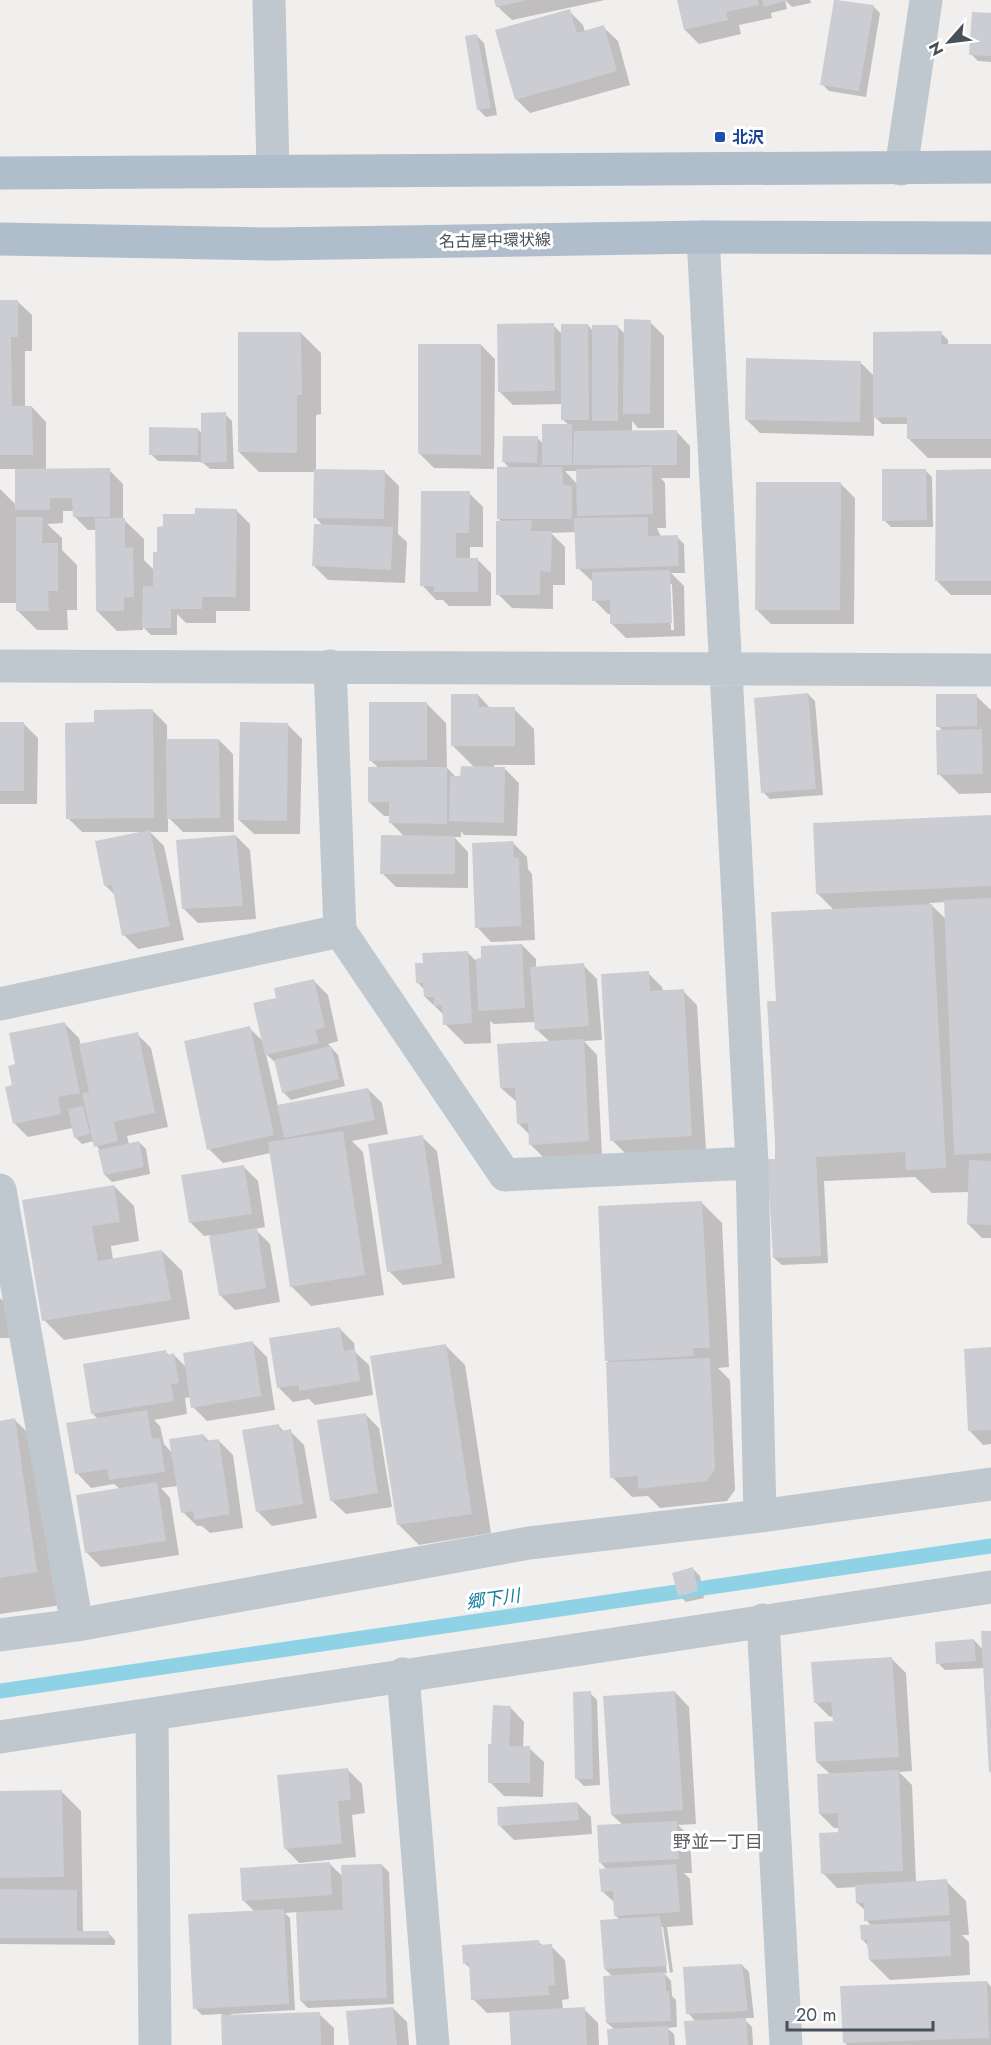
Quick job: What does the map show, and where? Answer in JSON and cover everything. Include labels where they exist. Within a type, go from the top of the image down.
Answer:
[{"type":"main road","points":[[0,173],[991,167]]},
{"type":"main road","name":"名古屋中環状線","points":[[0,239],[272,244],[703,237],[991,238]]},
{"type":"street","points":[[269,0],[273,171]]},
{"type":"street","points":[[901,169],[926,0]]},
{"type":"street","points":[[703,237],[724,670],[752,1163],[760,1516]]},
{"type":"street","points":[[0,666],[991,670]]},
{"type":"street","points":[[330,666],[340,931],[505,1176],[752,1163]]},
{"type":"street","points":[[0,1004],[340,931]]},
{"type":"street","points":[[0,1190],[77,1625]]},
{"type":"street","points":[[0,1635],[77,1625],[529,1543],[760,1516],[991,1484]]},
{"type":"street","points":[[0,1737],[152,1716],[403,1674],[991,1587]]},
{"type":"street","points":[[763,1620],[786,2045]]},
{"type":"street","points":[[403,1674],[433,2045]]},
{"type":"street","points":[[152,1716],[154,2045]]},
{"type":"building","points":[[494,0],[524,0],[524,1],[496,7]]},
{"type":"building","points":[[677,0],[758,0],[759,5],[726,12],[728,20],[684,30]]},
{"type":"building","points":[[762,0],[785,0],[785,1],[764,7]]},
{"type":"building","points":[[834,0],[874,5],[859,91],[820,85]]},
{"type":"building","points":[[570,9],[577,33],[604,25],[617,71],[515,100],[495,30]]},
{"type":"building","points":[[972,12],[991,13],[991,56],[969,55]]},
{"type":"building","points":[[477,34],[491,108],[477,110],[465,36]]},
{"type":"building","points":[[0,300],[18,300],[18,337],[11,337],[12,406],[32,406],[33,455],[0,455]]},
{"type":"building","points":[[624,319],[651,320],[650,414],[623,414]]},
{"type":"building","points":[[554,323],[555,391],[498,392],[497,324]]},
{"type":"building","points":[[561,324],[588,324],[589,420],[561,420]]},
{"type":"building","points":[[592,325],[618,325],[618,421],[592,421]]},
{"type":"building","points":[[942,331],[941,344],[991,344],[991,439],[907,439],[907,417],[873,418],[873,332]]},
{"type":"building","points":[[238,332],[301,332],[302,395],[297,395],[297,453],[238,452]]},
{"type":"building","points":[[418,344],[481,344],[481,455],[418,454]]},
{"type":"building","points":[[746,358],[861,361],[860,422],[745,420]]},
{"type":"building","points":[[226,412],[227,462],[201,463],[201,413]]},
{"type":"building","points":[[542,424],[572,424],[572,465],[542,465]]},
{"type":"building","points":[[149,427],[198,428],[198,455],[149,455]]},
{"type":"building","points":[[677,430],[677,465],[573,465],[574,431]]},
{"type":"building","points":[[503,436],[538,436],[537,463],[502,462]]},
{"type":"building","points":[[497,467],[562,467],[563,485],[572,486],[572,519],[497,519]]},
{"type":"building","points":[[652,467],[653,514],[577,516],[576,469]]},
{"type":"building","points":[[110,468],[110,517],[73,517],[72,498],[50,498],[50,510],[15,510],[15,469]]},
{"type":"building","points":[[314,469],[385,470],[384,519],[313,518]]},
{"type":"building","points":[[882,469],[926,469],[927,520],[882,521]]},
{"type":"building","points":[[991,469],[991,581],[935,581],[936,470]]},
{"type":"building","points":[[756,482],[841,482],[840,610],[755,610]]},
{"type":"building","points":[[421,491],[470,491],[469,533],[456,533],[456,558],[478,558],[478,592],[434,592],[434,586],[420,586]]},
{"type":"building","points":[[195,508],[237,509],[236,597],[202,597],[202,609],[171,609],[171,628],[142,628],[143,586],[153,586],[153,552],[157,552],[157,527],[163,526],[163,514],[195,514]]},
{"type":"building","points":[[16,517],[43,517],[42,543],[58,543],[58,591],[48,591],[49,611],[16,611]]},
{"type":"building","points":[[648,517],[648,536],[678,535],[679,566],[576,569],[574,518]]},
{"type":"building","points":[[95,518],[125,518],[125,548],[133,547],[134,597],[124,597],[124,611],[96,611]]},
{"type":"building","points":[[532,520],[531,531],[552,531],[551,572],[540,571],[540,595],[496,595],[496,521]]},
{"type":"building","points":[[314,524],[393,527],[391,570],[312,566]]},
{"type":"building","points":[[670,570],[672,623],[610,624],[610,600],[592,601],[592,572]]},
{"type":"building","points":[[808,693],[816,789],[761,793],[754,698]]},
{"type":"building","points":[[451,694],[478,694],[479,707],[515,707],[515,746],[451,746]]},
{"type":"building","points":[[936,694],[977,694],[977,726],[936,727]]},
{"type":"building","points":[[369,702],[427,702],[427,760],[369,761]]},
{"type":"building","points":[[153,709],[154,818],[66,819],[65,723],[94,722],[94,710]]},
{"type":"building","points":[[0,722],[24,722],[24,791],[0,791]]},
{"type":"building","points":[[240,722],[288,723],[287,821],[238,820]]},
{"type":"building","points":[[982,729],[983,774],[937,775],[936,730]]},
{"type":"building","points":[[166,739],[219,739],[220,818],[167,819]]},
{"type":"building","points":[[461,766],[505,767],[504,823],[449,821],[450,776],[460,776]]},
{"type":"building","points":[[368,767],[447,767],[447,824],[389,823],[389,802],[368,802]]},
{"type":"building","points":[[991,815],[991,886],[816,894],[813,823]]},
{"type":"building","points":[[150,830],[170,926],[122,936],[112,885],[104,886],[95,841]]},
{"type":"building","points":[[236,835],[243,906],[182,909],[176,840]]},
{"type":"building","points":[[381,835],[455,836],[455,874],[380,874]]},
{"type":"building","points":[[513,841],[514,858],[519,858],[521,926],[475,928],[472,843]]},
{"type":"building","points":[[991,898],[991,1153],[954,1155],[944,900]]},
{"type":"building","points":[[932,904],[946,1168],[906,1170],[905,1152],[816,1157],[821,1256],[773,1258],[767,1159],[776,1159],[767,1001],[776,1001],[771,912]]},
{"type":"building","points":[[522,944],[525,1008],[478,1011],[476,959],[481,958],[481,946]]},
{"type":"building","points":[[468,951],[472,1023],[443,1025],[442,1005],[434,1006],[434,997],[424,997],[423,983],[416,983],[415,963],[423,963],[422,953]]},
{"type":"building","points":[[584,963],[589,1026],[535,1030],[530,967]]},
{"type":"building","points":[[649,971],[650,991],[684,989],[692,1136],[610,1141],[601,974]]},
{"type":"building","points":[[314,979],[325,1027],[315,1030],[319,1043],[265,1055],[253,1003],[276,998],[274,988]]},
{"type":"building","points":[[65,1022],[80,1093],[58,1097],[61,1114],[13,1124],[5,1087],[12,1085],[8,1066],[15,1064],[9,1033]]},
{"type":"building","points":[[250,1026],[274,1135],[207,1150],[184,1041]]},
{"type":"building","points":[[138,1032],[155,1113],[114,1122],[118,1141],[94,1147],[82,1093],[89,1092],[79,1044]]},
{"type":"building","points":[[584,1039],[589,1141],[529,1145],[528,1123],[517,1124],[515,1088],[500,1088],[497,1044]]},
{"type":"building","points":[[331,1046],[339,1079],[282,1093],[274,1060]]},
{"type":"building","points":[[368,1088],[375,1120],[284,1138],[277,1105]]},
{"type":"building","points":[[83,1106],[90,1134],[74,1138],[68,1109]]},
{"type":"building","points":[[343,1131],[365,1275],[290,1287],[268,1142]]},
{"type":"building","points":[[423,1135],[442,1264],[387,1272],[368,1144]]},
{"type":"building","points":[[139,1141],[144,1167],[104,1175],[98,1150]]},
{"type":"building","points":[[969,1160],[991,1161],[991,1225],[967,1224]]},
{"type":"building","points":[[244,1165],[252,1214],[189,1223],[181,1175]]},
{"type":"building","points":[[114,1185],[120,1222],[92,1226],[98,1261],[162,1250],[171,1300],[42,1321],[22,1200]]},
{"type":"building","points":[[702,1201],[710,1348],[693,1348],[694,1356],[605,1361],[598,1206]]},
{"type":"building","points":[[257,1228],[266,1288],[219,1296],[209,1236]]},
{"type":"building","points":[[340,1327],[344,1351],[355,1349],[360,1381],[299,1391],[299,1385],[277,1388],[269,1338]]},
{"type":"building","points":[[253,1341],[261,1396],[191,1408],[183,1353]]},
{"type":"building","points":[[446,1344],[472,1514],[397,1525],[370,1356]]},
{"type":"building","points":[[991,1347],[991,1430],[968,1431],[964,1349]]},
{"type":"building","points":[[166,1350],[167,1355],[174,1353],[179,1383],[171,1384],[174,1401],[91,1414],[83,1364]]},
{"type":"building","points":[[710,1358],[715,1469],[707,1481],[638,1489],[638,1476],[610,1478],[606,1362]]},
{"type":"building","points":[[147,1410],[152,1439],[160,1438],[165,1472],[109,1480],[107,1469],[75,1474],[66,1423]]},
{"type":"building","points":[[366,1413],[378,1493],[330,1501],[317,1420]]},
{"type":"building","points":[[15,1418],[37,1572],[0,1578],[0,1421]]},
{"type":"building","points":[[279,1424],[280,1431],[291,1429],[303,1504],[256,1512],[242,1430]]},
{"type":"building","points":[[204,1434],[205,1441],[219,1439],[230,1514],[194,1520],[193,1511],[181,1513],[169,1439]]},
{"type":"building","points":[[157,1482],[166,1541],[85,1553],[76,1495]]},
{"type":"building","points":[[693,1567],[698,1591],[678,1596],[672,1573]]},
{"type":"building","points":[[981,1631],[991,1631],[991,1772],[989,1772]]},
{"type":"building","points":[[974,1639],[976,1661],[936,1664],[935,1642]]},
{"type":"building","points":[[892,1657],[899,1757],[816,1762],[814,1722],[833,1721],[831,1702],[814,1703],[811,1662]]},
{"type":"building","points":[[591,1691],[593,1779],[575,1779],[573,1692]]},
{"type":"building","points":[[675,1691],[683,1810],[611,1815],[603,1696]]},
{"type":"building","points":[[493,1705],[511,1706],[509,1746],[530,1746],[530,1783],[488,1783],[488,1744],[491,1744]]},
{"type":"building","points":[[348,1768],[351,1800],[338,1801],[342,1844],[284,1849],[277,1775]]},
{"type":"building","points":[[899,1770],[903,1871],[821,1874],[819,1833],[838,1832],[838,1813],[819,1814],[817,1774]]},
{"type":"building","points":[[62,1790],[64,1877],[0,1878],[0,1791]]},
{"type":"building","points":[[577,1802],[579,1820],[498,1826],[497,1807]]},
{"type":"building","points":[[677,1821],[679,1859],[599,1863],[597,1825]]},
{"type":"building","points":[[330,1862],[332,1895],[242,1901],[240,1868]]},
{"type":"building","points":[[382,1864],[387,1998],[300,2001],[296,1912],[343,1910],[341,1865]]},
{"type":"building","points":[[676,1864],[680,1912],[614,1916],[613,1891],[601,1892],[599,1869]]},
{"type":"building","points":[[947,1879],[950,1915],[864,1921],[864,1903],[856,1903],[855,1885]]},
{"type":"building","points":[[0,1889],[77,1890],[77,1931],[109,1931],[109,1938],[0,1938]]},
{"type":"building","points":[[284,1909],[289,2004],[193,2009],[188,1914]]},
{"type":"building","points":[[660,1916],[667,1966],[604,1969],[600,1920]]},
{"type":"building","points":[[950,1921],[951,1956],[869,1960],[867,1940],[861,1940],[860,1925]]},
{"type":"building","points":[[539,1940],[539,1945],[552,1944],[555,1985],[548,1986],[549,1995],[471,2000],[469,1963],[463,1964],[462,1945]]},
{"type":"building","points":[[742,1964],[748,2011],[686,2014],[683,1967]]},
{"type":"building","points":[[665,1972],[671,2021],[606,2023],[603,1976]]},
{"type":"building","points":[[987,1981],[989,2038],[843,2043],[840,1986]]},
{"type":"building","points":[[393,2007],[397,2045],[349,2045],[346,2011]]},
{"type":"building","points":[[585,2007],[587,2045],[511,2045],[509,2011]]},
{"type":"building","points":[[320,2012],[321,2045],[222,2045],[221,2015]]},
{"type":"building","points":[[746,2018],[748,2045],[686,2045],[684,2021]]},
{"type":"building","points":[[668,2026],[669,2045],[608,2045],[607,2029]]},
{"type":"waterway","name":"郷下川","points":[[0,1691],[991,1546]]},
{"type":"place","name":"北沢","points":[[720,137]]},
{"type":"district","name":"野並一丁目","points":[[718,1842]]}]
